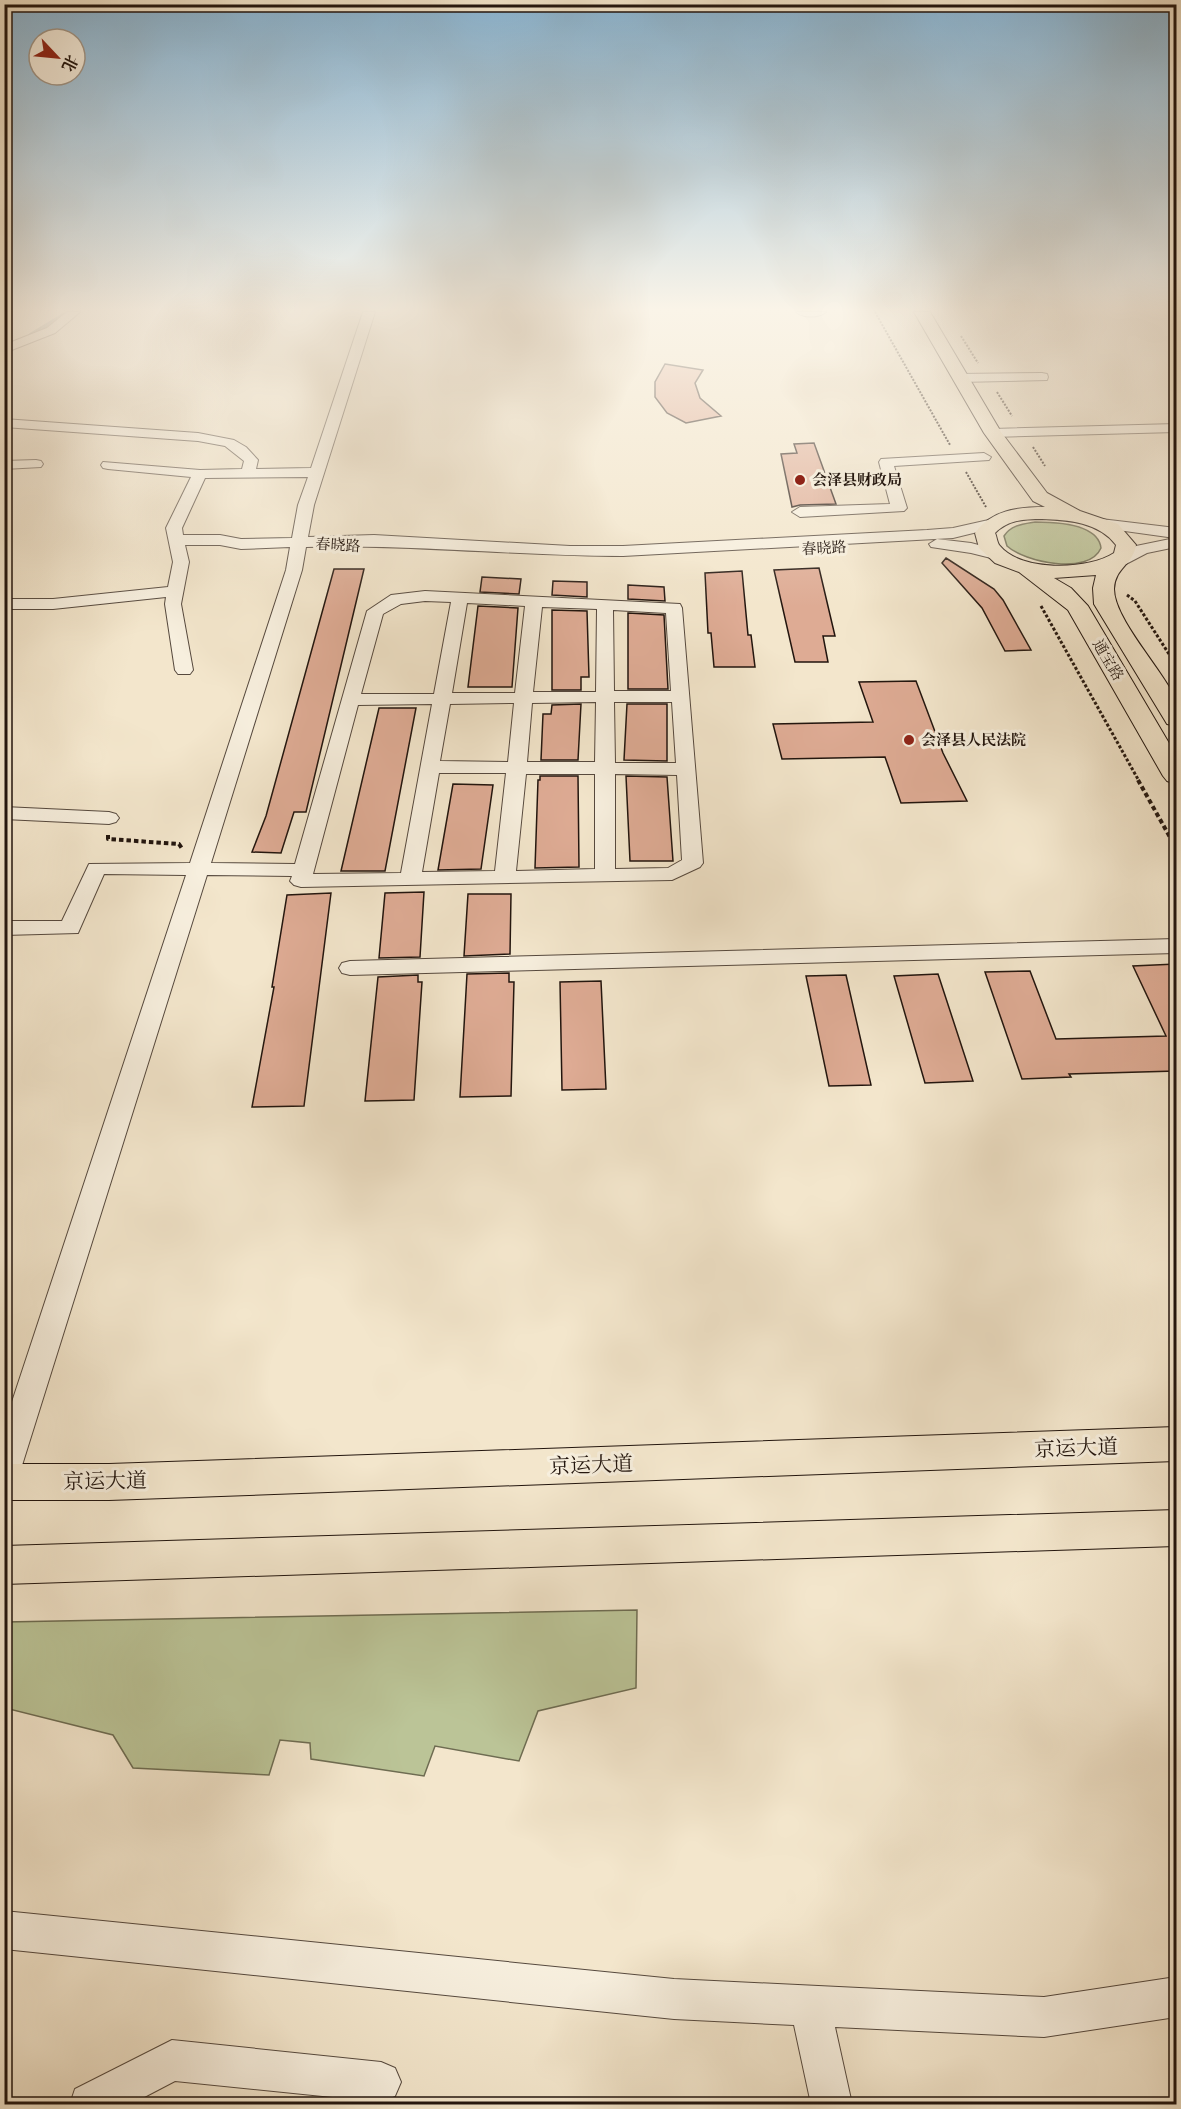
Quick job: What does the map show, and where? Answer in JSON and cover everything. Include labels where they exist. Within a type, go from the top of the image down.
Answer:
[{"type":"main road","points":[[979,410],[1040,497],[1080,517],[1101,524]]},
{"type":"main road","points":[[972,436],[995,472]]},
{"type":"main road","points":[[1008,499],[1006,510],[993,518],[986,533],[985,539],[992,550],[1008,560],[1043,571],[1069,573],[1113,567]]},
{"type":"main road","points":[[993,518],[1036,513],[1080,517]]},
{"type":"main road","name":"通宝路","points":[[1101,524],[1118,534],[1126,545],[1126,550],[1113,567],[1102,588],[1105,604],[1176,719]]},
{"type":"main road","name":"通宝路","points":[[1008,560],[1043,579],[1077,606],[1176,776]]},
{"type":"main road","name":"京运大道","points":[[4,1482],[109,1482],[1176,1444]]},
{"type":"main road","points":[[4,1565],[1176,1528]]},
{"type":"street","points":[[4,1475],[294,570],[306,505],[338,410]]},
{"type":"street","points":[[4,423],[198,437],[230,444],[241,450],[251,460],[248,474]]},
{"type":"street","points":[[993,433],[1176,428]]},
{"type":"street","points":[[800,512],[899,508],[886,462],[984,457]]},
{"type":"street","points":[[4,465],[36,464]]},
{"type":"street","points":[[108,465],[200,474],[318,472]]},
{"type":"street","points":[[184,670],[173,604],[181,562],[174,528],[200,474]]},
{"type":"street","name":"春晓路","points":[[300,543],[374,540],[570,551],[622,551],[953,533],[993,518]]},
{"type":"street","points":[[1101,524],[1154,532],[1176,532]]},
{"type":"street","points":[[177,540],[220,540],[241,544],[300,543]]},
{"type":"street","points":[[1113,567],[1142,549],[1176,542]]},
{"type":"street","name":"春晓路","points":[[300,543],[568,558],[624,558],[923,543],[971,548],[1008,560]]},
{"type":"street","points":[[4,604],[53,604],[176,591]]},
{"type":"street","points":[[425,596],[460,597],[674,608],[693,863],[672,874],[301,881],[375,611],[397,599],[425,596]]},
{"type":"street","points":[[410,879],[460,597]]},
{"type":"street","points":[[505,878],[534,601]]},
{"type":"street","points":[[605,604],[605,876]]},
{"type":"street","points":[[351,700],[681,696]]},
{"type":"street","points":[[430,767],[686,769]]},
{"type":"street","points":[[4,813],[109,818]]},
{"type":"street","points":[[4,928],[70,928],[96,868],[304,870]]},
{"type":"street","points":[[350,968],[1176,946]]},
{"type":"street","points":[[4,1930],[674,1998],[1044,2018],[1176,1997]]},
{"type":"street","points":[[810,2005],[831,2104]]},
{"type":"street","points":[[90,2104],[172,2060],[381,2082]]},
{"type":"path","points":[[931,410],[993,518]]},
{"type":"path","points":[[1113,567],[1176,665]]},
{"type":"path","points":[[1043,579],[1040,603],[1176,848]]},
{"type":"path","points":[[109,818],[108,839],[179,844],[197,870]]},
{"type":"green space","points":[[1035,522],[1063,524],[1084,529],[1092,533],[1101,548],[1094,557],[1084,562],[1056,564],[1027,557],[1007,546],[1004,536],[1010,529]]},
{"type":"green space","points":[[637,1610],[636,1688],[538,1711],[519,1761],[435,1746],[424,1776],[311,1759],[310,1743],[280,1740],[269,1775],[133,1768],[113,1735],[5,1708],[5,1622]]},
{"type":"building","points":[[665,410],[714,410],[721,416],[686,423]]},
{"type":"building","name":"会泽县财政局","points":[[814,443],[836,504],[792,507],[781,454],[797,453],[794,444]]},
{"type":"building","points":[[946,558],[994,589],[1003,600],[1031,650],[1005,651],[982,608],[942,563]]},
{"type":"building","points":[[819,568],[835,636],[823,636],[828,662],[795,662],[774,570]]},
{"type":"building","points":[[334,569],[364,569],[306,812],[294,812],[281,853],[252,852],[266,816]]},
{"type":"building","points":[[742,571],[748,635],[751,635],[755,667],[714,667],[711,633],[708,633],[705,573]]},
{"type":"building","points":[[482,577],[521,579],[519,594],[480,592]]},
{"type":"building","points":[[553,581],[587,582],[587,597],[552,595]]},
{"type":"building","points":[[628,585],[664,587],[665,601],[628,599]]},
{"type":"building","points":[[478,606],[518,608],[512,687],[468,687]]},
{"type":"building","points":[[552,610],[587,611],[589,677],[581,677],[581,690],[552,690]]},
{"type":"building","points":[[628,613],[664,615],[668,689],[628,689]]},
{"type":"building","name":"会泽县人民法院","points":[[916,681],[943,753],[967,801],[901,803],[885,757],[782,759],[773,724],[873,722],[859,682]]},
{"type":"building","points":[[581,704],[578,760],[541,760],[543,714],[551,714],[552,705]]},
{"type":"building","points":[[627,704],[667,704],[667,761],[624,760]]},
{"type":"building","points":[[379,708],[416,708],[385,871],[341,871]]},
{"type":"building","points":[[540,776],[578,776],[579,867],[535,868]]},
{"type":"building","points":[[626,776],[667,777],[673,861],[630,861]]},
{"type":"building","points":[[453,784],[493,785],[481,869],[438,870]]},
{"type":"building","points":[[424,892],[420,957],[379,958],[385,893]]},
{"type":"building","points":[[331,893],[304,1106],[252,1107],[274,987],[272,987],[287,895]]},
{"type":"building","points":[[468,894],[511,894],[510,954],[464,956]]},
{"type":"building","points":[[1176,964],[1176,1071],[1069,1074],[1071,1077],[1022,1079],[985,972],[1030,971],[1056,1039],[1166,1036],[1133,966]]},
{"type":"building","points":[[509,973],[509,982],[514,982],[511,1096],[460,1097],[467,974]]},
{"type":"building","points":[[938,974],[973,1081],[925,1083],[894,976]]},
{"type":"building","points":[[418,975],[418,982],[422,982],[414,1100],[365,1101],[378,977]]},
{"type":"building","points":[[846,975],[871,1085],[829,1086],[806,976]]},
{"type":"building","points":[[601,981],[606,1089],[562,1090],[560,982]]},
{"type":"place","name":"会泽县财政局","points":[[800,480]]},
{"type":"place","name":"会泽县人民法院","points":[[909,740]]}]
